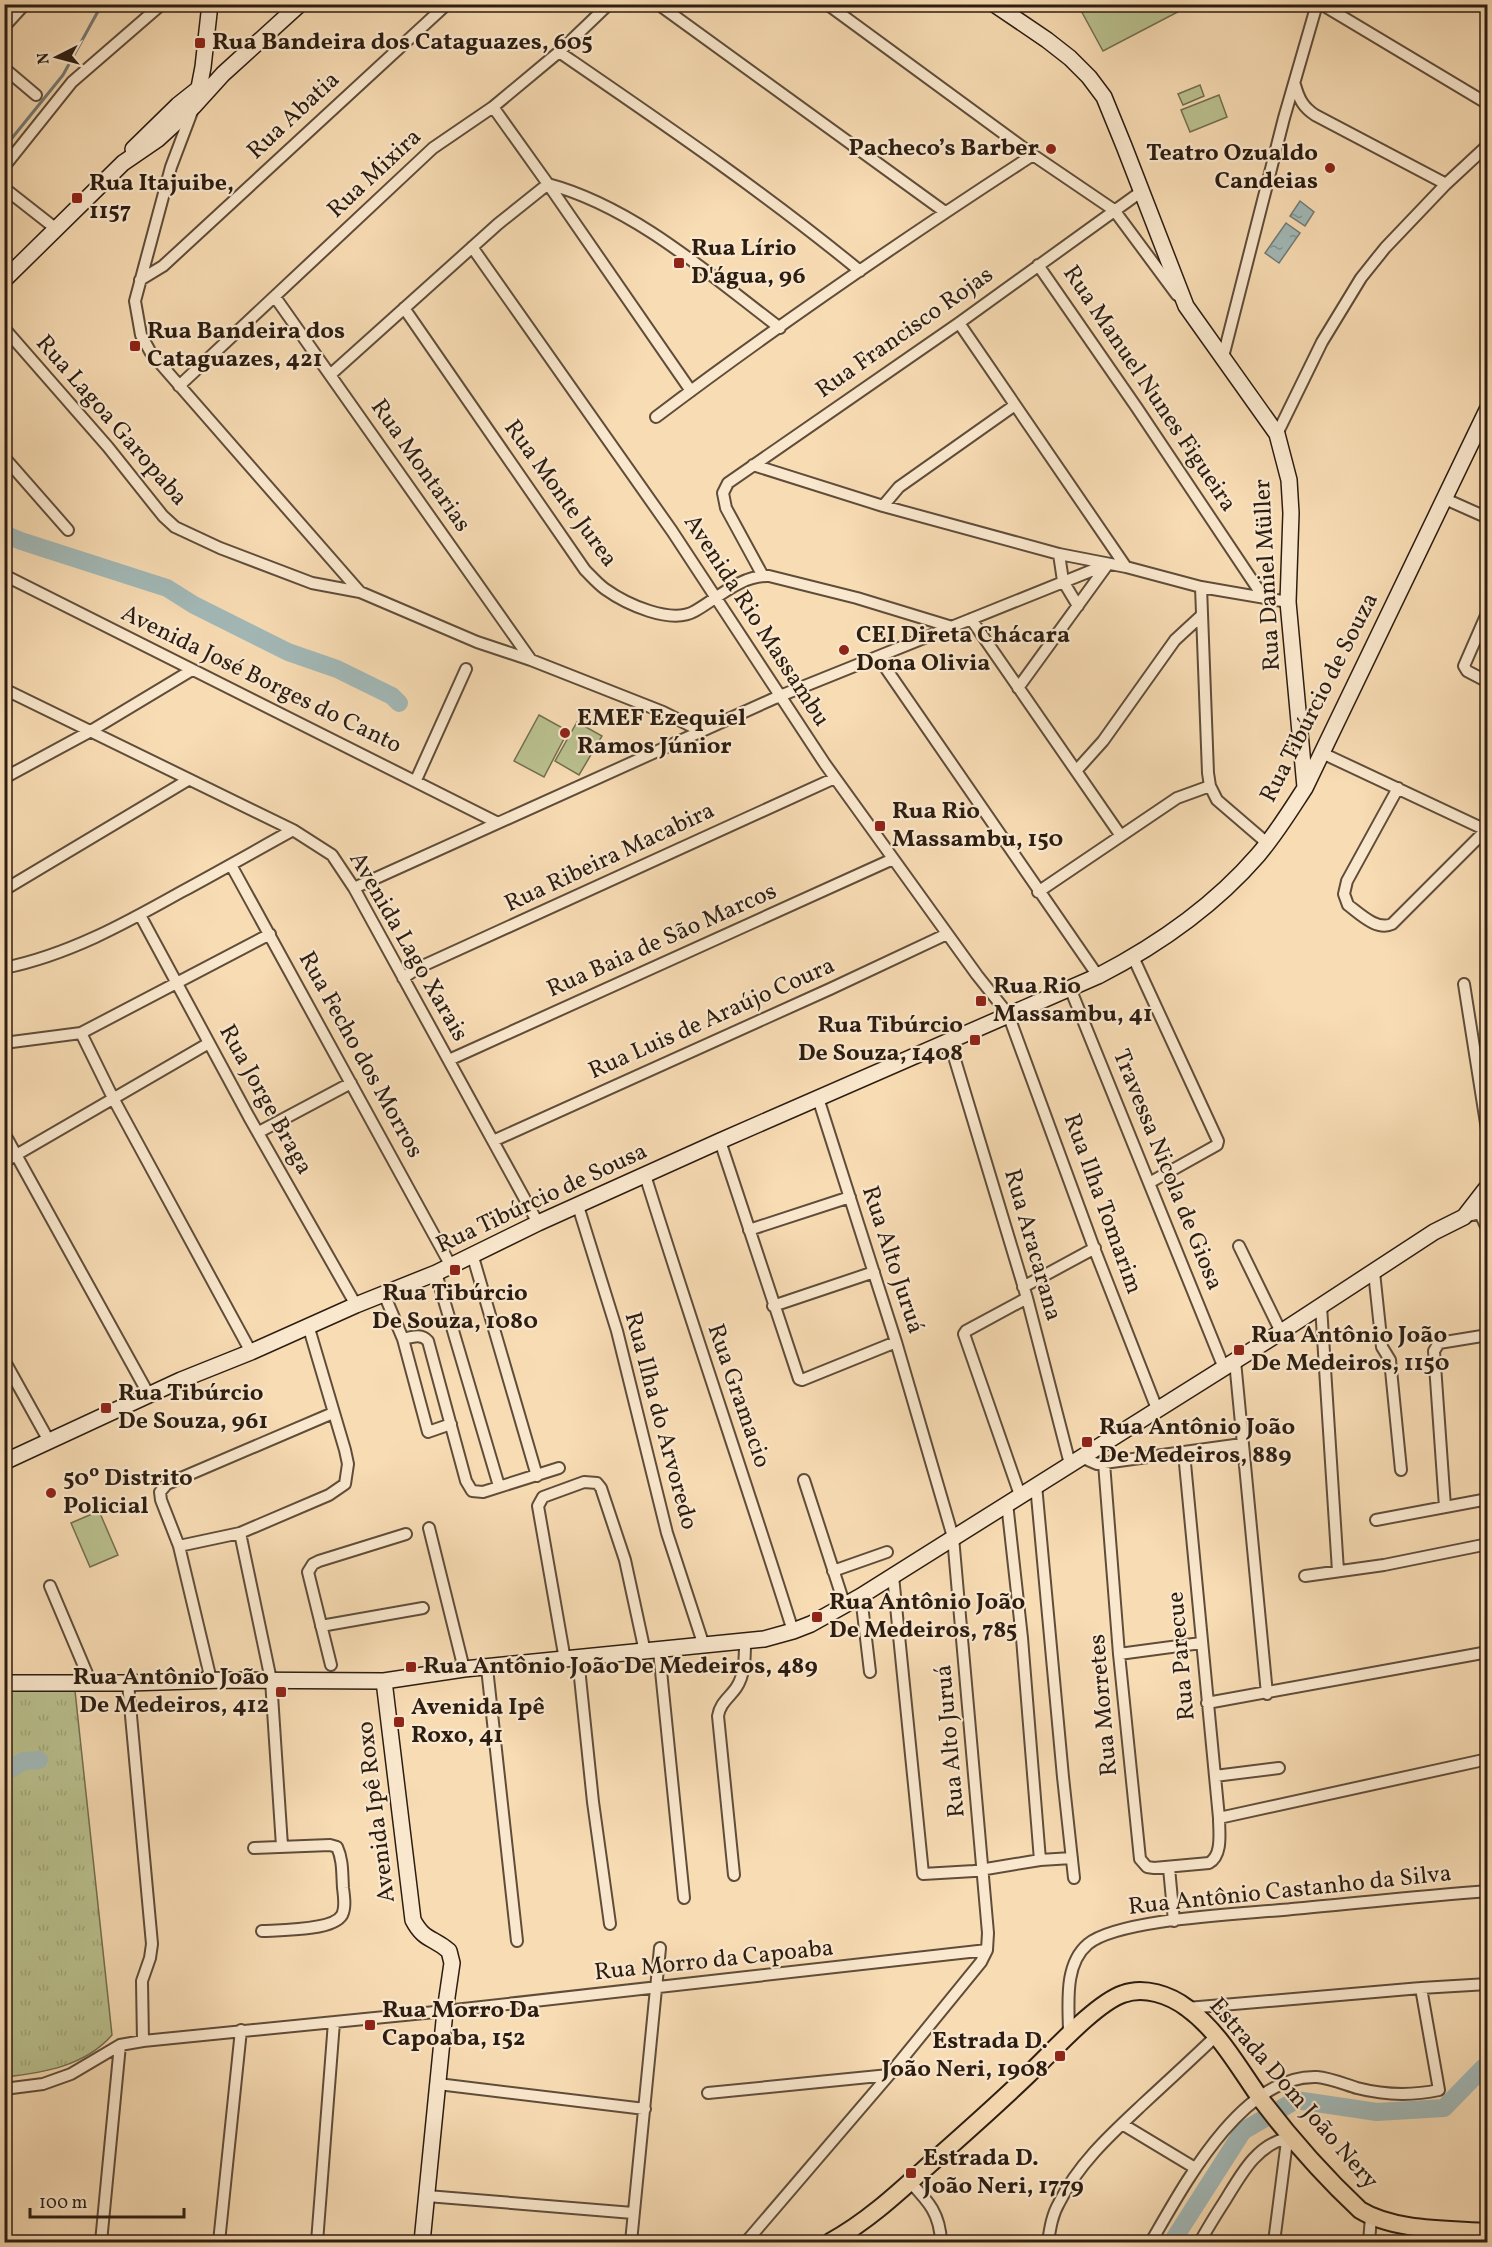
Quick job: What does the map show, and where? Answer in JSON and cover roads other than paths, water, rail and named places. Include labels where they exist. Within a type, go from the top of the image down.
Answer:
[{"type":"main road","name":"Estrada Dom João Nery","points":[[835,2241],[910,2182],[1069,2035],[1114,1997],[1126,1993],[1153,1992],[1187,2008],[1216,2036],[1286,2133],[1348,2199],[1371,2217],[1405,2225],[1488,2232]]},
{"type":"street","points":[[4,27],[26,4]]},
{"type":"street","points":[[4,167],[72,82],[162,4]]},
{"type":"street","points":[[210,4],[199,88],[171,167],[135,301],[141,335],[151,353],[360,592],[477,642],[531,660],[663,712],[700,731]]},
{"type":"street","points":[[123,163],[147,148],[176,123],[223,74],[300,4]]},
{"type":"street","name":"Rua Abatia","points":[[140,280],[163,266],[447,4]]},
{"type":"street","name":"Rua Mixira","points":[[179,386],[433,148],[493,107],[559,52],[609,4]]},
{"type":"street","points":[[658,4],[945,212]]},
{"type":"street","points":[[827,4],[1033,155],[1114,210],[1277,434],[1322,342],[1361,278],[1385,248],[1446,184],[1488,145]]},
{"type":"street","points":[[994,4],[1047,40],[1089,77],[1104,98],[1186,306]]},
{"type":"street","points":[[1223,357],[1284,118],[1319,4],[1488,104]]},
{"type":"street","points":[[171,167],[178,105],[205,49]]},
{"type":"street","points":[[559,52],[747,184],[822,239],[860,271]]},
{"type":"street","points":[[4,68],[36,95]]},
{"type":"street","points":[[4,280],[123,163],[140,141],[178,105],[199,88],[223,74]]},
{"type":"street","points":[[1295,85],[1300,100],[1306,109],[1315,115],[1446,184]]},
{"type":"street","points":[[493,107],[691,391]]},
{"type":"street","points":[[656,417],[860,271],[1033,155]]},
{"type":"street","points":[[330,375],[498,224],[548,184]]},
{"type":"street","points":[[548,184],[595,200],[640,224],[780,328]]},
{"type":"street","points":[[4,188],[55,228]]},
{"type":"street","name":"Rua Francisco Rojas","points":[[763,576],[726,508],[723,493],[728,483],[958,323],[1142,191]]},
{"type":"street","name":"Avenida Rio Massambu","points":[[472,247],[672,531],[835,778],[977,975],[1008,1014]]},
{"type":"street","name":"Rua Manuel Nunes Figueira","points":[[1038,265],[1264,598]]},
{"type":"street","name":"Rua Montarias","points":[[274,297],[531,660]]},
{"type":"street","name":"Rua Monte Jurea","points":[[404,308],[585,570],[603,587],[618,598],[639,607],[676,617],[694,612],[733,587],[763,576]]},
{"type":"street","points":[[958,323],[1126,567]]},
{"type":"street","name":"Rua Lagoa Garopaba","points":[[4,328],[108,447],[163,516],[175,526],[220,548],[312,583],[360,592]]},
{"type":"street","points":[[883,506],[899,487],[1015,405]]},
{"type":"street","name":"Rua Tibúrcio de Souza","points":[[1098,976],[1172,933],[1207,906],[1234,881],[1267,843],[1305,788],[1488,408]]},
{"type":"street","name":"Rua Daniel Müller","points":[[1277,434],[1289,480],[1288,602],[1305,788]]},
{"type":"street","points":[[4,457],[68,530]]},
{"type":"street","points":[[753,465],[883,506],[1059,554],[1126,567],[1201,587],[1288,602]]},
{"type":"street","points":[[1443,498],[1488,518]]},
{"type":"street","points":[[1059,554],[1063,581],[1078,606]]},
{"type":"street","points":[[354,888],[780,696],[1108,564]]},
{"type":"street","points":[[1018,688],[1108,564]]},
{"type":"street","name":"Avenida José Borges do Canto","points":[[4,575],[498,823]]},
{"type":"street","points":[[763,576],[857,598],[952,627]]},
{"type":"street","points":[[1201,587],[1210,786],[1218,800],[1267,843]]},
{"type":"street","points":[[1488,611],[1464,666],[1467,671],[1488,682]]},
{"type":"street","points":[[1076,771],[1103,741],[1175,640],[1201,615]]},
{"type":"street","points":[[971,619],[1121,836]]},
{"type":"street","points":[[878,657],[1098,976]]},
{"type":"street","points":[[4,778],[89,732],[192,669]]},
{"type":"street","points":[[416,780],[466,669]]},
{"type":"street","name":"Avenida Lago Xarais","points":[[4,689],[293,830],[332,855],[354,888],[538,1223]]},
{"type":"street","points":[[1322,753],[1398,788],[1487,830],[1397,920],[1388,926],[1376,924],[1348,905],[1345,888],[1363,848],[1398,788]]},
{"type":"street","name":"Rua Ribeira Macabira","points":[[403,978],[418,968],[835,778]]},
{"type":"street","points":[[6,886],[188,780]]},
{"type":"street","points":[[1038,892],[1177,798],[1210,786]]},
{"type":"street","points":[[4,968],[29,963],[92,939],[293,830]]},
{"type":"street","name":"Rua Baia de São Marcos","points":[[448,1060],[893,859]]},
{"type":"street","name":"Rua Fecho dos Morros","points":[[231,865],[451,1266]]},
{"type":"street","name":"Rua Jorge Braga","points":[[140,915],[356,1305]]},
{"type":"street","points":[[4,1043],[81,1033],[270,934]]},
{"type":"street","name":"Rua Luis de Araújo Coura","points":[[493,1141],[665,1065],[947,934]]},
{"type":"street","points":[[1133,957],[1218,1141],[1217,1145],[1149,1183]]},
{"type":"street","name":"Rua Tibúrcio de Sousa","points":[[4,1462],[308,1325],[473,1257],[538,1223],[720,1141],[1098,976]]},
{"type":"street","points":[[1464,984],[1488,1137]]},
{"type":"street","name":"Travessa Nicola de Giosa","points":[[1070,988],[1149,1183],[1229,1364],[1242,1444],[1267,1694]]},
{"type":"street","name":"Rua Ilha Tomarim","points":[[1008,1014],[1157,1409]]},
{"type":"street","points":[[81,1033],[113,1098],[251,1352]]},
{"type":"street","name":"Rua Aracarana","points":[[949,1040],[1076,1461]]},
{"type":"street","points":[[4,1162],[209,1043]]},
{"type":"street","points":[[259,1132],[351,1083]]},
{"type":"street","name":"Rua Alto Juruá","points":[[818,1098],[896,1342],[953,1537],[983,1869],[988,1933],[987,1950]]},
{"type":"street","points":[[4,1133],[149,1395]]},
{"type":"street","points":[[720,1141],[773,1306],[800,1379],[896,1342]]},
{"type":"street","name":"Rua Gramacio","points":[[645,1175],[701,1354],[793,1631]]},
{"type":"street","points":[[1464,1217],[1488,1186]]},
{"type":"street","points":[[749,1230],[850,1197]]},
{"type":"street","name":"Rua Ilha do Arvoredo","points":[[578,1206],[617,1331],[664,1523],[704,1646]]},
{"type":"street","points":[[5,1680],[128,1683],[271,1680],[332,1671],[384,1681],[464,1669],[746,1641],[793,1631],[845,1606],[1281,1332],[1434,1232],[1464,1217],[1484,1212],[1488,1232]]},
{"type":"street","points":[[1239,1246],[1281,1332]]},
{"type":"street","points":[[1023,1287],[1095,1248]]},
{"type":"street","points":[[473,1257],[537,1476]]},
{"type":"street","points":[[773,1306],[874,1272]]},
{"type":"street","points":[[1374,1272],[1382,1347],[1390,1360],[1401,1470]]},
{"type":"street","points":[[436,1273],[499,1486]]},
{"type":"street","points":[[384,1294],[403,1339],[428,1432],[451,1424]]},
{"type":"street","points":[[1027,1298],[964,1334],[1014,1499],[1022,1638],[1040,1860]]},
{"type":"street","points":[[1321,1306],[1338,1572]]},
{"type":"street","points":[[179,1546],[240,1533],[329,1495],[345,1484],[348,1464],[308,1325]]},
{"type":"street","points":[[1445,1507],[1434,1347],[1439,1343],[1488,1335]]},
{"type":"street","points":[[403,1339],[418,1336],[428,1341],[469,1488],[472,1491],[480,1492],[559,1468]]},
{"type":"street","points":[[4,1360],[50,1441]]},
{"type":"street","points":[[211,1680],[179,1546],[160,1500],[160,1492],[167,1484],[333,1413]]},
{"type":"street","points":[[1076,1461],[1104,1463],[1242,1444]]},
{"type":"street","name":"Rua Parecue","points":[[1184,1453],[1219,1818],[1217,1856]]},
{"type":"street","name":"Rua Morretes","points":[[1104,1463],[1119,1654],[1140,1859],[1147,1867],[1169,1868],[1209,1863],[1217,1856]]},
{"type":"street","points":[[804,1480],[845,1606]]},
{"type":"street","points":[[610,1924],[572,1659],[538,1506],[543,1497],[588,1481],[597,1483],[601,1488],[652,1652],[684,1898]]},
{"type":"street","points":[[1036,1485],[1062,1778],[1074,1878]]},
{"type":"street","points":[[1376,1520],[1488,1499]]},
{"type":"street","points":[[429,1527],[464,1669]]},
{"type":"street","points":[[240,1533],[271,1680],[282,1846]]},
{"type":"street","points":[[332,1671],[308,1572],[310,1568],[319,1561],[406,1534]]},
{"type":"street","points":[[1305,1576],[1488,1544]]},
{"type":"street","points":[[833,1571],[887,1552]]},
{"type":"street","points":[[893,1576],[923,1874],[1072,1858]]},
{"type":"street","points":[[50,1586],[91,1683]]},
{"type":"street","points":[[861,1596],[870,1672]]},
{"type":"street","points":[[321,1626],[423,1608]]},
{"type":"street","points":[[734,1875],[718,1716],[720,1707],[740,1681],[745,1662],[746,1641]]},
{"type":"street","points":[[1119,1654],[1201,1642]]},
{"type":"street","points":[[1207,1703],[1267,1694],[1488,1652]]},
{"type":"street","points":[[488,1668],[517,1941]]},
{"type":"street","name":"Avenida Ipê Roxo","points":[[384,1681],[413,1920],[418,1930],[426,1938],[445,1947],[452,1955],[422,2242]]},
{"type":"street","points":[[128,1683],[152,1944],[142,1982],[143,2041]]},
{"type":"street","points":[[1219,1818],[1488,1759]]},
{"type":"street","points":[[1215,1776],[1279,1768]]},
{"type":"street","points":[[254,1848],[322,1844],[337,1847],[341,1856],[344,1908],[341,1917],[323,1926],[262,1931]]},
{"type":"street","points":[[1169,1868],[1174,1920]]},
{"type":"street","name":"Rua Antônio Castanho da Silva","points":[[1069,2035],[1069,1990],[1072,1969],[1086,1945],[1112,1932],[1174,1920],[1488,1891]]},
{"type":"street","points":[[631,2242],[660,1948]]},
{"type":"street","points":[[746,2242],[890,2075],[981,1962],[987,1950]]},
{"type":"street","name":"Rua Morro da Capoaba","points":[[120,2045],[241,2030],[445,2012],[656,1989],[987,1950]]},
{"type":"street","points":[[1187,2008],[1488,1984]]},
{"type":"street","points":[[1151,2242],[1195,2168],[1228,2127],[1261,2099],[1290,2081],[1318,2077],[1374,2092],[1409,2094],[1438,2090],[1420,1988]]},
{"type":"street","points":[[317,2242],[334,2022]]},
{"type":"street","points":[[219,2242],[241,2030]]},
{"type":"street","points":[[1048,2242],[1050,2226],[1058,2205],[1068,2186],[1087,2160],[1216,2036]]},
{"type":"street","points":[[4,2089],[43,2084],[71,2074],[120,2045]]},
{"type":"street","points":[[101,2242],[120,2045]]},
{"type":"street","points":[[708,2093],[890,2075]]},
{"type":"street","points":[[438,2084],[645,2109]]},
{"type":"street","points":[[1122,2124],[1195,2168]]},
{"type":"street","points":[[1200,2242],[1247,2166],[1265,2148],[1286,2133]]},
{"type":"street","points":[[1274,2242],[1286,2133]]},
{"type":"street","points":[[910,2182],[927,2199],[934,2211],[940,2226],[941,2242]]},
{"type":"street","points":[[427,2196],[633,2213]]},
{"type":"street","points":[[1368,2242],[1371,2217]]},
{"type":"water","points":[[1300,201],[1314,212],[1305,226],[1290,216]]},
{"type":"water","points":[[1286,223],[1300,233],[1279,263],[1265,253]]},
{"type":"waterway","points":[[4,148],[63,75],[102,4]]},
{"type":"waterway","points":[[4,534],[167,588],[194,605],[288,652],[337,669],[392,696],[399,703]]},
{"type":"waterway","points":[[4,1772],[24,1761],[39,1760]]},
{"type":"waterway","points":[[1172,2242],[1243,2131],[1296,2100],[1377,2112],[1444,2108],[1484,2067],[1488,2067]]},
{"type":"place","name":"Rua Bandeira dos Cataguazes, 605","points":[[200,43]]},
{"type":"place","name":"Pacheco’s Barber","points":[[1051,149]]},
{"type":"place","name":"Teatro Ozualdo Candeias","points":[[1330,168]]},
{"type":"place","name":"Rua Itajuibe, 1157","points":[[77,198]]},
{"type":"place","name":"Rua Lírio D'água, 96","points":[[679,263]]},
{"type":"place","name":"Rua Bandeira dos Cataguazes, 421","points":[[135,346]]},
{"type":"place","name":"CEI Direta Chácara Dona Olivia","points":[[844,650]]},
{"type":"place","name":"EMEF Ezequiel Ramos Júnior","points":[[565,733]]},
{"type":"place","name":"Rua Rio Massambu, 150","points":[[880,826]]},
{"type":"place","name":"Rua Rio Massambu, 41","points":[[981,1001]]},
{"type":"place","name":"Rua Tibúrcio De Souza, 1408","points":[[975,1040]]},
{"type":"place","name":"Rua Tibúrcio De Souza, 1080","points":[[455,1270]]},
{"type":"place","name":"Rua Antônio João De Medeiros, 1150","points":[[1239,1350]]},
{"type":"place","name":"Rua Tibúrcio De Souza, 961","points":[[106,1408]]},
{"type":"place","name":"Rua Antônio João De Medeiros, 889","points":[[1087,1442]]},
{"type":"place","name":"50º Distrito Policial","points":[[51,1493]]},
{"type":"place","name":"Rua Antônio João De Medeiros, 785","points":[[817,1617]]},
{"type":"place","name":"Rua Antônio João De Medeiros, 489","points":[[411,1667]]},
{"type":"place","name":"Rua Antônio João De Medeiros, 412","points":[[281,1692]]},
{"type":"place","name":"Avenida Ipê Roxo, 41","points":[[399,1722]]},
{"type":"place","name":"Rua Morro Da Capoaba, 152","points":[[370,2025]]},
{"type":"place","name":"Estrada D. João Neri, 1908","points":[[1060,2056]]},
{"type":"place","name":"Estrada D. João Neri, 1779","points":[[911,2173]]}]
